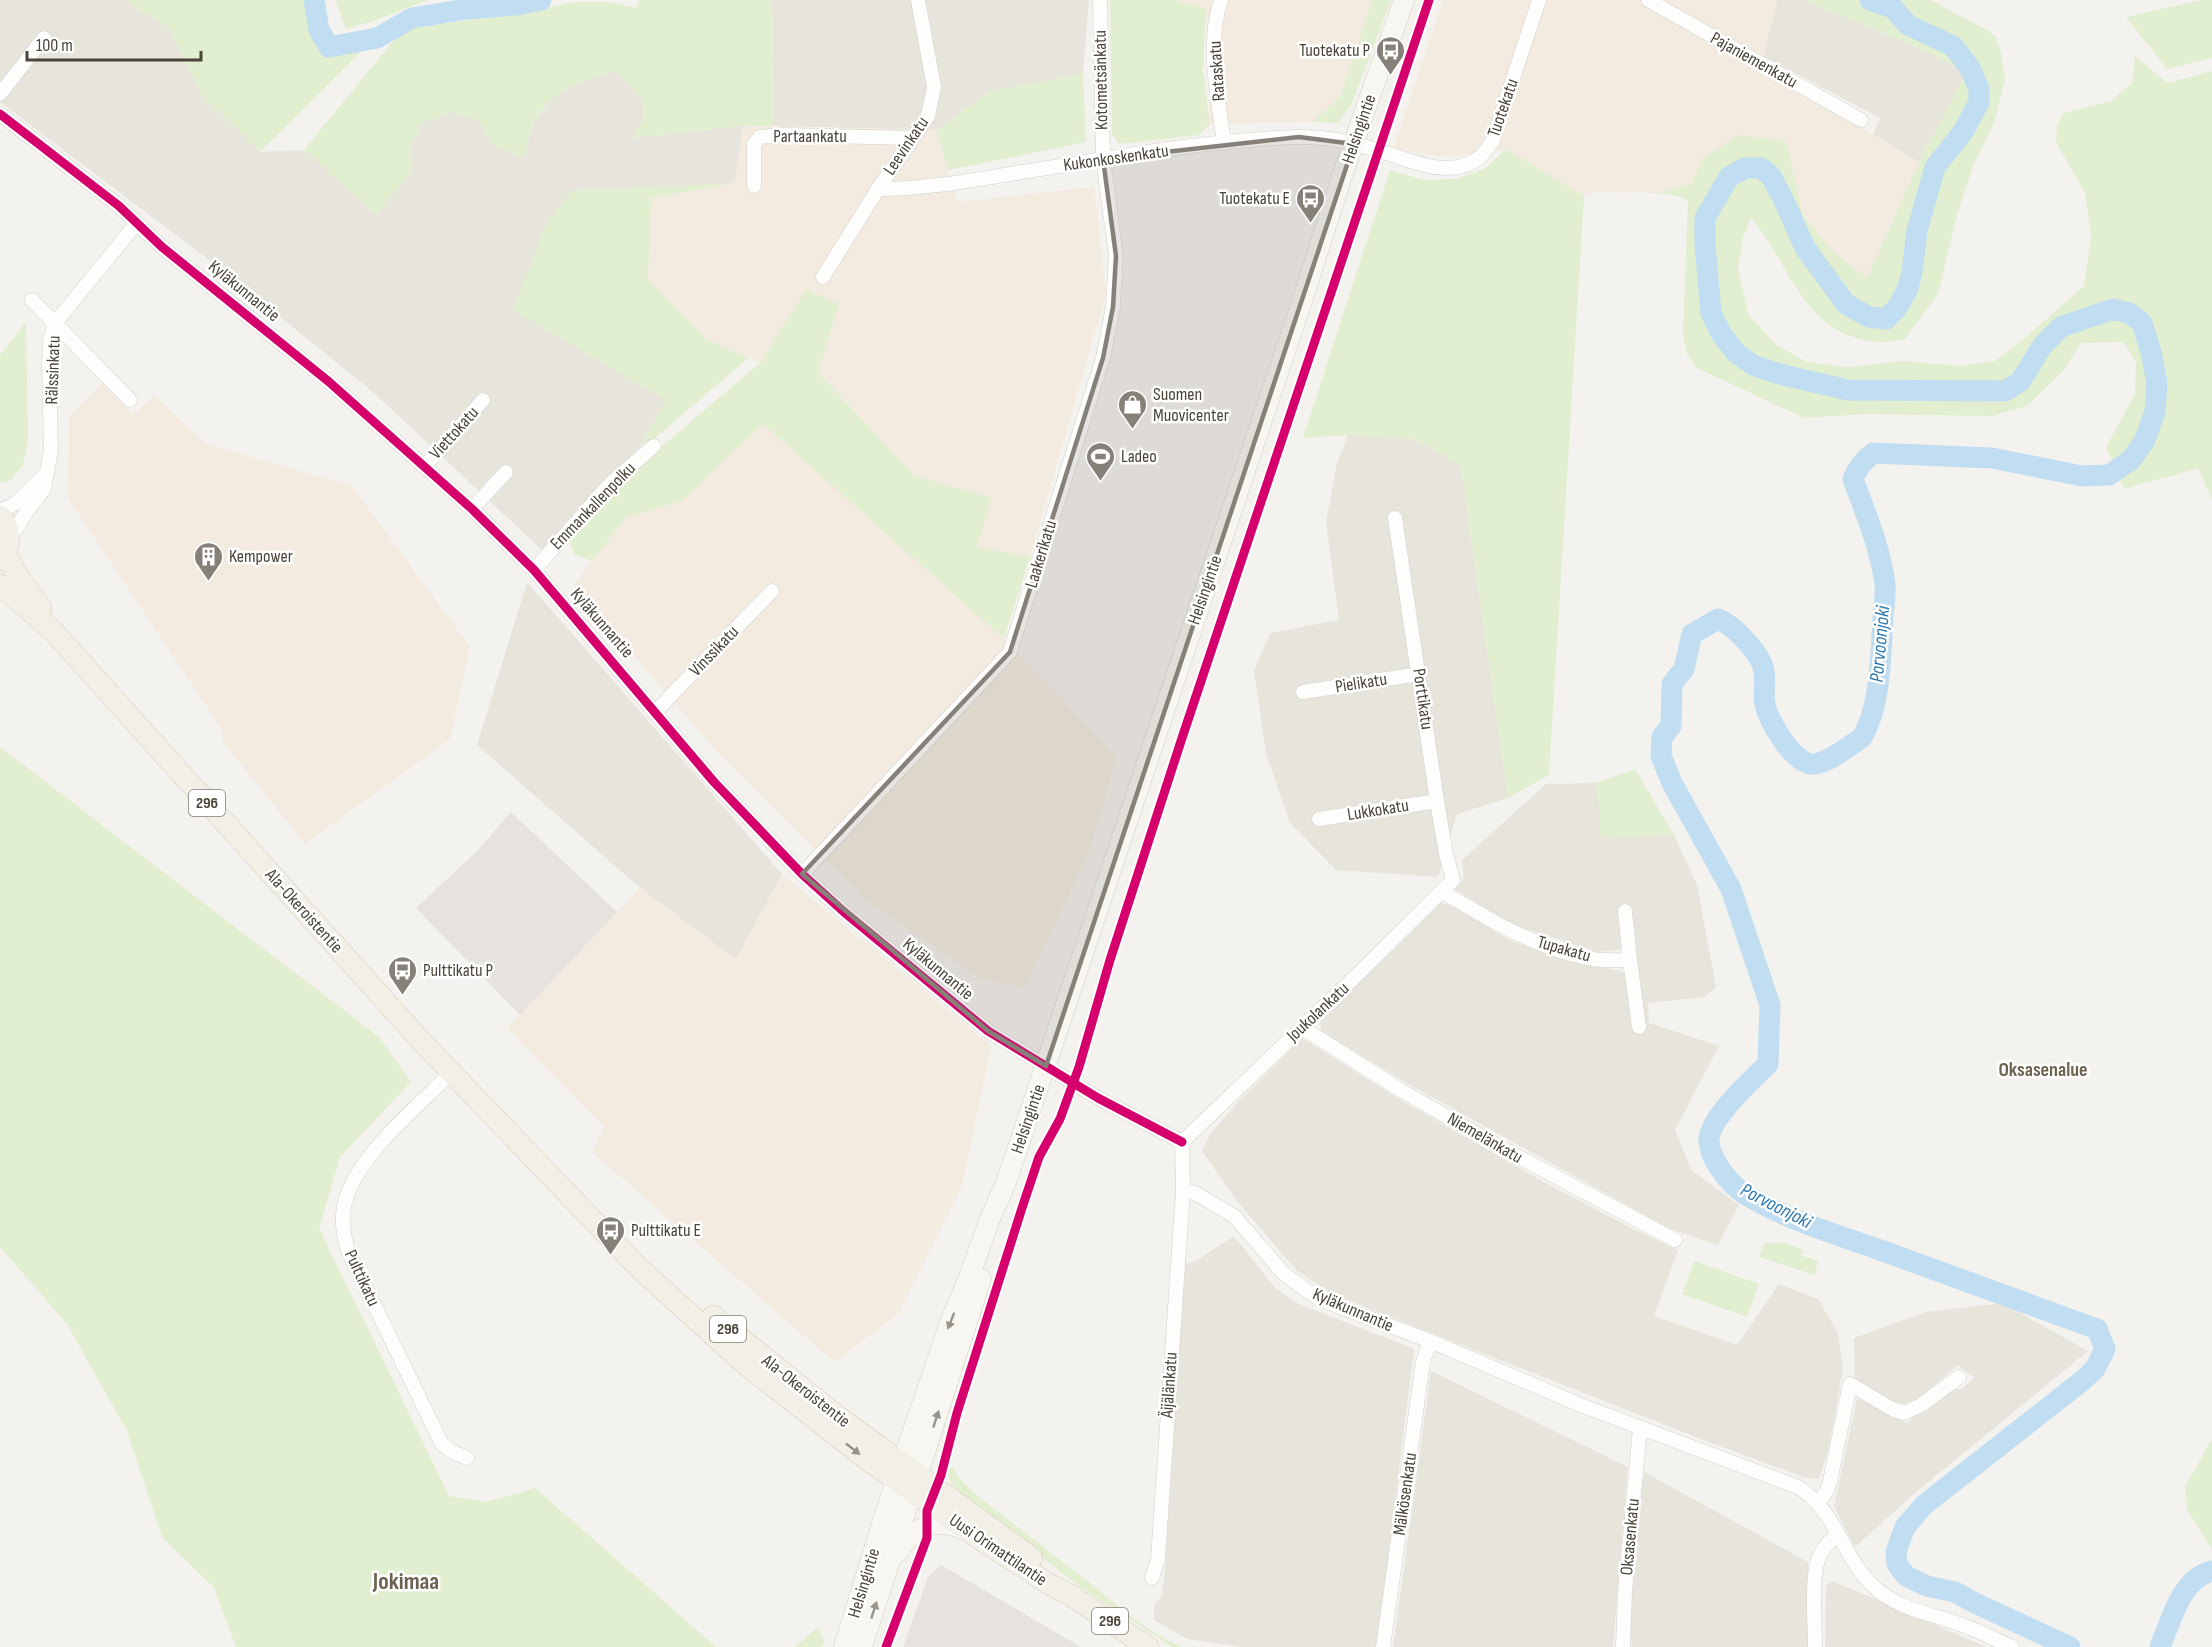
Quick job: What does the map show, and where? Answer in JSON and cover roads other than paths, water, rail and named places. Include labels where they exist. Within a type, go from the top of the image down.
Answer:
[{"type":"main road","name":"Helsingintie","points":[[844,1647],[967,1326],[998,1222],[1007,1180],[1404,0]]},
{"type":"main road","name":"Ala-Okeroistentie","points":[[0,516],[7,527],[5,551],[18,576],[42,610],[54,632]]},
{"type":"main road","name":"Ala-Okeroistentie","points":[[0,585],[54,632],[451,1073],[561,1185],[762,1358],[907,1478]]},
{"type":"main road","name":"Helsingintie","points":[[862,1647],[886,1574],[907,1478]]},
{"type":"main road","name":"Uusi Orimattilantie","points":[[907,1478],[972,1534],[1048,1584],[1072,1596],[1148,1647]]},
{"type":"main road","name":"Uusi Orimattilantie","points":[[907,1478],[1055,1576],[1072,1596]]},
{"type":"main road","points":[[886,1574],[904,1542],[918,1529],[942,1523],[953,1525],[972,1534]]},
{"type":"street","name":"Leevinkatu","points":[[823,277],[878,189],[928,116],[934,87],[918,0]]},
{"type":"street","name":"Kotometsänkatu","points":[[1100,0],[1103,159]]},
{"type":"street","name":"Rataskatu","points":[[1221,0],[1214,35],[1215,67],[1224,143]]},
{"type":"street","name":"Tuotekatu","points":[[1354,144],[1429,167],[1446,168],[1462,165],[1480,157],[1492,142],[1539,0]]},
{"type":"street","name":"Pajaniemenkatu","points":[[1648,0],[1861,120]]},
{"type":"street","points":[[0,94],[44,38]]},
{"type":"street","name":"Kyläkunnantie","points":[[0,114],[119,206],[136,224],[328,381],[472,509],[534,570],[714,782],[802,873],[844,912],[988,1032],[1098,1098],[1182,1142]]},
{"type":"street","name":"Partaankatu","points":[[754,186],[754,144],[760,136],[912,138]]},
{"type":"street","name":"Kukonkoskenkatu","points":[[878,189],[916,189],[1103,159],[1224,143],[1299,137],[1333,138],[1354,144]]},
{"type":"street","name":"Laakerikatu","points":[[802,873],[1010,652],[1103,358],[1113,307],[1116,256],[1103,159]]},
{"type":"street","name":"Rälssinkatu","points":[[5,551],[25,514],[44,489],[51,450],[50,340],[55,323],[136,224]]},
{"type":"street","points":[[32,300],[130,399]]},
{"type":"street","name":"Viettokatu","points":[[424,466],[483,400]]},
{"type":"street","name":"Emmankallenpolku","points":[[534,570],[610,484],[654,446]]},
{"type":"street","points":[[0,511],[16,503],[47,472]]},
{"type":"street","points":[[472,509],[506,472]]},
{"type":"street","name":"Porttikatu","points":[[1395,518],[1437,801],[1453,880]]},
{"type":"street","name":"Vinssikatu","points":[[656,711],[772,591]]},
{"type":"street","name":"Pielikatu","points":[[1303,692],[1419,674]]},
{"type":"street","name":"Lukkokatu","points":[[1318,819],[1437,801]]},
{"type":"street","name":"Joukolankatu","points":[[1182,1142],[1453,880]]},
{"type":"street","name":"Tupakatu","points":[[1443,892],[1503,928],[1555,950],[1593,959],[1630,960]]},
{"type":"street","points":[[1625,911],[1639,1027]]},
{"type":"street","name":"Niemelänkatu","points":[[1301,1027],[1402,1091],[1500,1148],[1675,1240]]},
{"type":"street","name":"Pulttikatu","points":[[451,1073],[396,1128],[361,1169],[346,1198],[343,1225],[348,1251],[442,1444],[467,1458]]},
{"type":"street","points":[[1182,1142],[1183,1191]]},
{"type":"street","name":"Kyläkunnantie","points":[[1183,1191],[1195,1193],[1234,1216],[1284,1274],[1319,1299],[1430,1341],[1583,1406],[1798,1487],[1818,1502],[1860,1571],[1885,1596],[1911,1608],[1965,1626],[2012,1647]]},
{"type":"street","name":"Äijälänkatu","points":[[1152,1578],[1158,1559],[1183,1191]]},
{"type":"street","name":"Mälkösenkatu","points":[[1383,1647],[1423,1362],[1430,1341]]},
{"type":"street","points":[[1818,1502],[1827,1491],[1830,1481],[1850,1384],[1892,1409],[1904,1413],[1921,1405],[1959,1377]]},
{"type":"street","name":"Oksasenkatu","points":[[1623,1647],[1625,1592],[1640,1428]]},
{"type":"street","points":[[1815,1647],[1818,1560],[1829,1542],[1838,1533]]},
{"type":"waterway","name":"Porvoonjoki","points":[[314,0],[319,30],[329,47],[377,38],[412,18],[541,0]]},
{"type":"waterway","name":"Porvoonjoki","points":[[1870,0],[1893,8],[1908,25],[1953,46],[1970,68],[1979,89],[1979,102],[1963,132],[1935,167],[1917,231],[1908,288],[1897,308],[1886,319],[1869,317],[1846,304],[1805,248],[1771,176],[1761,168],[1745,168],[1729,177],[1705,218],[1711,313],[1722,335],[1736,353],[1753,365],[1779,374],[1848,390],[2005,391],[2020,382],[2043,345],[2061,327],[2113,309],[2129,313],[2142,323],[2157,383],[2155,411],[2145,440],[2131,460],[2109,475],[2082,476],[1992,458],[1873,453],[1856,471],[1853,479],[1876,544],[1885,588],[1876,695],[1873,710],[1862,737],[1820,763],[1807,763],[1799,758],[1784,742],[1767,712],[1764,699],[1765,675],[1759,658],[1736,631],[1718,619],[1692,634],[1684,669],[1672,684],[1671,726],[1662,737],[1661,756],[1672,783],[1731,889],[1770,1005],[1768,1064],[1732,1100],[1715,1122],[1710,1133],[1711,1150],[1723,1173],[1735,1187],[1748,1196],[1797,1220],[2097,1329],[2105,1349],[2095,1369],[1924,1505],[1905,1527],[1896,1552],[1897,1564],[1906,1576],[1927,1586],[1955,1592],[2070,1647]]},
{"type":"waterway","name":"Porvoonjoki","points":[[2160,1647],[2173,1613],[2185,1591],[2201,1575],[2212,1571]]},
{"type":"place","name":"Tuotekatu P","points":[[1391,76]]},
{"type":"place","name":"Tuotekatu E","points":[[1311,224]]},
{"type":"place","name":"Suomen Muovicenter","points":[[1132,430]]},
{"type":"place","name":"Ladeo","points":[[1100,482]]},
{"type":"place","name":"Kempower","points":[[208,582]]},
{"type":"place","name":"Pulttikatu P","points":[[402,996]]},
{"type":"place","name":"Pulttikatu E","points":[[610,1256]]},
{"type":"district","name":"Oksasenalue","points":[[2043,1070]]},
{"type":"district","name":"Jokimaa","points":[[406,1581]]}]
